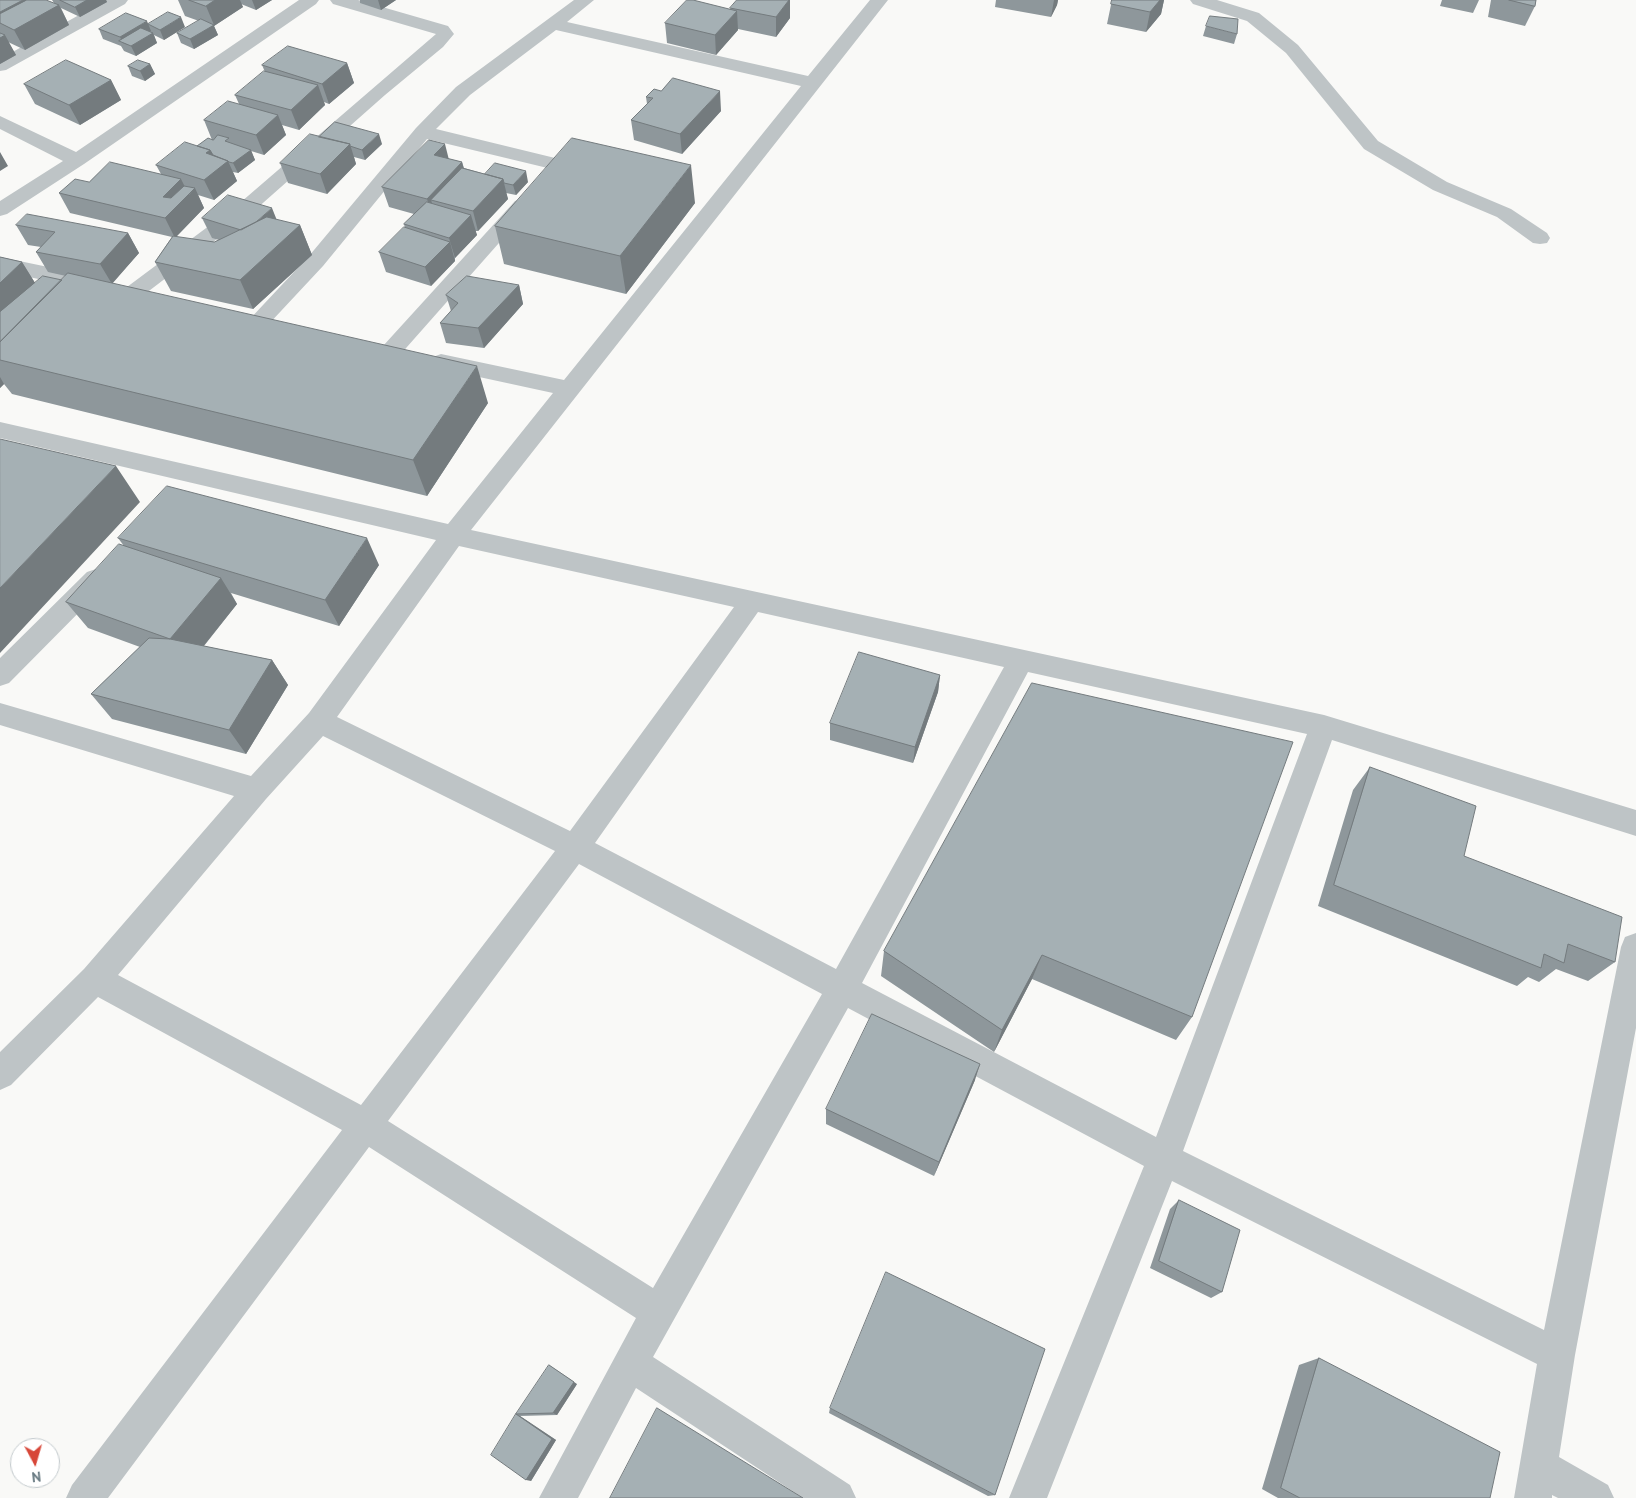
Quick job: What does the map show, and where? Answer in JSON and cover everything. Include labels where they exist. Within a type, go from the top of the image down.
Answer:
[{"type":"street","points":[[0,66],[119,0]]},
{"type":"street","points":[[0,210],[78,160],[310,0]]},
{"type":"street","points":[[134,292],[248,206],[445,34],[442,30],[339,0]]},
{"type":"street","points":[[259,321],[316,261],[423,132],[464,91],[585,0]]},
{"type":"street","points":[[0,1074],[95,979],[256,790],[319,721],[453,535],[569,389],[709,200],[813,83],[880,0]]},
{"type":"street","points":[[1200,0],[1253,17],[1292,48],[1371,145],[1440,186],[1504,213],[1540,238]]},
{"type":"street","points":[[59,17],[75,24]]},
{"type":"street","points":[[554,24],[813,83]]},
{"type":"street","points":[[0,122],[78,160]]},
{"type":"street","points":[[423,132],[545,179],[604,174]]},
{"type":"street","points":[[545,179],[399,353],[569,389]]},
{"type":"street","points":[[0,264],[162,298]]},
{"type":"street","points":[[0,430],[453,535],[1324,726],[1636,823]]},
{"type":"street","points":[[178,496],[199,476]]},
{"type":"street","points":[[0,675],[110,565]]},
{"type":"street","points":[[85,1498],[575,847],[752,600]]},
{"type":"street","points":[[558,1498],[630,1363],[842,989],[1022,660]]},
{"type":"street","points":[[0,714],[256,790]]},
{"type":"street","points":[[319,721],[575,847],[1164,1159],[1557,1355]]},
{"type":"street","points":[[1028,1498],[1164,1159],[1324,726]]},
{"type":"street","points":[[1595,1498],[1535,1482],[1557,1355],[1636,947]]},
{"type":"street","points":[[95,979],[365,1126],[659,1312]]},
{"type":"street","points":[[630,1363],[837,1498]]},
{"type":"building","points":[[0,0],[23,0],[0,12]]},
{"type":"building","points":[[27,0],[46,0],[59,5],[14,30],[0,23],[0,14]]},
{"type":"building","points":[[60,0],[87,0],[75,7]]},
{"type":"building","points":[[189,0],[215,0],[206,6]]},
{"type":"building","points":[[687,0],[737,11],[715,35],[665,23]]},
{"type":"building","points":[[737,0],[789,0],[776,17],[730,8]]},
{"type":"building","points":[[1112,0],[1160,0],[1150,12],[1111,4]]},
{"type":"building","points":[[1509,0],[1536,0],[1535,6]]},
{"type":"building","points":[[168,12],[181,17],[160,30],[148,24]]},
{"type":"building","points":[[126,13],[147,21],[120,37],[99,29]]},
{"type":"building","points":[[1210,16],[1238,19],[1237,34],[1206,26]]},
{"type":"building","points":[[201,19],[214,25],[190,39],[177,33]]},
{"type":"building","points":[[141,28],[153,33],[131,46],[119,41]]},
{"type":"building","points":[[288,46],[347,63],[322,84],[262,65]]},
{"type":"building","points":[[66,60],[111,80],[69,105],[24,84]]},
{"type":"building","points":[[138,60],[150,64],[140,71],[128,66]]},
{"type":"building","points":[[264,71],[318,85],[291,110],[235,95]]},
{"type":"building","points":[[673,78],[720,91],[680,134],[631,120],[653,98],[646,97],[654,89],[661,91]]},
{"type":"building","points":[[228,101],[278,115],[256,135],[204,120]]},
{"type":"building","points":[[335,122],[379,134],[362,150],[350,146],[350,144],[319,137]]},
{"type":"building","points":[[310,134],[350,144],[320,174],[280,163]]},
{"type":"building","points":[[218,135],[229,138],[225,141],[251,150],[233,163],[213,155],[210,150],[197,146],[208,138],[213,140]]},
{"type":"building","points":[[572,138],[691,165],[620,256],[495,226]]},
{"type":"building","points":[[429,140],[445,144],[434,155],[462,162],[427,199],[382,187]]},
{"type":"building","points":[[185,142],[210,150],[206,153],[228,161],[204,180],[156,165]]},
{"type":"building","points":[[110,162],[181,179],[163,197],[171,198],[184,186],[195,188],[165,218],[59,193],[75,179],[89,182]]},
{"type":"building","points":[[495,163],[526,171],[513,185],[504,183],[503,179],[485,174]]},
{"type":"building","points":[[462,168],[503,179],[473,211],[431,200]]},
{"type":"building","points":[[228,195],[272,208],[256,222],[241,230],[202,218]]},
{"type":"building","points":[[427,202],[471,215],[449,238],[404,224]]},
{"type":"building","points":[[27,214],[128,233],[100,264],[36,252],[55,232],[16,225]]},
{"type":"building","points":[[267,217],[300,225],[240,280],[155,262],[173,236],[214,242]]},
{"type":"building","points":[[404,227],[450,242],[425,267],[379,252]]},
{"type":"building","points":[[0,257],[22,262],[0,283]]},
{"type":"building","points":[[68,273],[477,366],[413,460],[0,360],[0,342]]},
{"type":"building","points":[[43,276],[62,280],[0,342],[0,312]]},
{"type":"building","points":[[467,276],[519,285],[478,328],[440,323],[458,303],[446,295]]},
{"type":"building","points":[[0,439],[116,466],[0,588]]},
{"type":"building","points":[[167,486],[367,538],[325,600],[118,538]]},
{"type":"building","points":[[119,544],[221,578],[170,639],[66,602]]},
{"type":"building","points":[[149,638],[170,639],[272,660],[229,730],[91,694]]},
{"type":"building","points":[[859,652],[940,675],[915,747],[830,723]]},
{"type":"building","points":[[1032,683],[1293,742],[1192,1017],[1042,955],[1002,1030],[884,951]]},
{"type":"building","points":[[1370,767],[1476,806],[1464,856],[1622,917],[1615,962],[1568,944],[1564,963],[1544,954],[1541,968],[1334,885]]},
{"type":"building","points":[[872,1014],[980,1064],[939,1162],[826,1109]]},
{"type":"building","points":[[1179,1200],[1240,1230],[1222,1292],[1159,1261]]},
{"type":"building","points":[[886,1272],[1045,1349],[995,1495],[830,1408]]},
{"type":"building","points":[[1319,1358],[1500,1452],[1490,1498],[1300,1498],[1281,1488]]},
{"type":"building","points":[[549,1365],[574,1382],[553,1413],[516,1414]]},
{"type":"building","points":[[657,1408],[803,1498],[610,1498]]},
{"type":"building","points":[[516,1414],[552,1439],[526,1480],[491,1455]]}]
